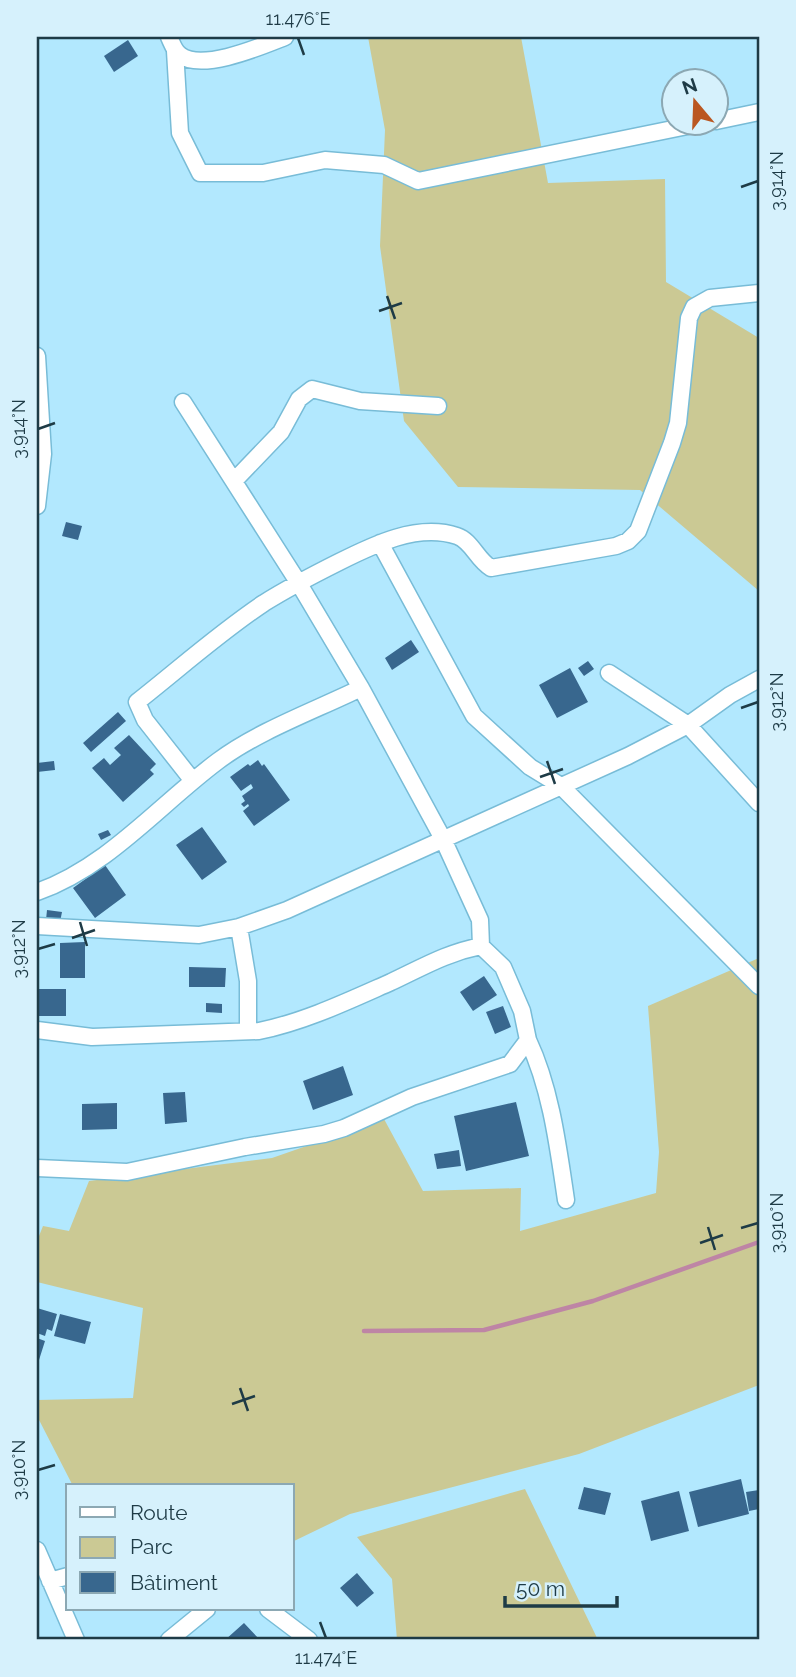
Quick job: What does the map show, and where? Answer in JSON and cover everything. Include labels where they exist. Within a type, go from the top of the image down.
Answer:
[{"type":"street","points":[[172,44],[189,60],[222,59],[285,37]]},
{"type":"street","points":[[172,44],[180,133],[200,173],[262,173],[324,160],[384,165],[418,181],[660,132]]},
{"type":"street","points":[[730,118],[759,112]]},
{"type":"street","points":[[193,781],[145,720],[137,702],[231,626],[298,582],[380,543],[416,534],[445,533],[460,537],[469,543],[482,563],[491,568],[616,546],[628,541],[638,531],[675,433],[690,318],[694,307],[710,298],[759,293]]},
{"type":"street","points":[[37,356],[40,454],[37,506]]},
{"type":"street","points":[[234,481],[281,432],[299,399],[312,389],[360,401],[439,406]]},
{"type":"street","points":[[183,402],[298,582],[361,688],[443,839],[480,920],[481,946],[503,967],[522,1012],[528,1040],[541,1067],[560,1156],[566,1200]]},
{"type":"street","points":[[380,543],[474,716],[530,767],[561,786],[759,986]]},
{"type":"street","points":[[609,673],[688,725],[759,803]]},
{"type":"street","points":[[37,926],[200,935],[239,927],[287,910],[628,756],[688,725],[730,695],[759,679]]},
{"type":"street","points":[[37,892],[73,876],[112,849],[220,760],[248,743],[361,688]]},
{"type":"street","points":[[239,927],[247,971],[248,1031]]},
{"type":"street","points":[[37,1030],[92,1037],[248,1031],[279,1027],[390,982],[455,951],[481,946]]},
{"type":"street","points":[[37,1168],[127,1172],[245,1147],[324,1134],[344,1128],[412,1097],[510,1064],[528,1040]]},
{"type":"street","points":[[37,1550],[76,1640]]},
{"type":"street","points":[[50,1581],[66,1577]]},
{"type":"street","points":[[169,1640],[206,1610]]},
{"type":"street","points":[[269,1610],[309,1640]]},
{"type":"green space","points":[[368,37],[521,37],[548,183],[665,179],[666,282],[759,338],[759,591],[640,490],[458,487],[404,421],[380,246],[385,130]]},
{"type":"green space","points":[[759,958],[759,1385],[579,1454],[350,1514],[294,1541],[294,1484],[72,1484],[37,1416],[37,1400],[133,1398],[143,1308],[37,1282],[37,1241],[43,1226],[69,1231],[89,1181],[272,1158],[384,1119],[423,1191],[521,1188],[520,1231],[656,1193],[659,1152],[648,1006]]},
{"type":"green space","points":[[525,1489],[598,1640],[397,1640],[392,1579],[357,1537]]},
{"type":"building","points":[[128,40],[138,56],[114,72],[104,56]]},
{"type":"building","points":[[66,522],[82,526],[78,540],[62,536]]},
{"type":"building","points":[[411,640],[419,652],[392,670],[385,658]]},
{"type":"building","points":[[588,661],[594,669],[584,676],[578,668]]},
{"type":"building","points":[[570,668],[588,702],[557,718],[539,685]]},
{"type":"building","points":[[118,712],[126,721],[91,752],[83,743]]},
{"type":"building","points":[[129,735],[156,764],[150,770],[154,774],[123,802],[92,768],[104,758],[110,765],[121,755],[114,748]]},
{"type":"building","points":[[258,760],[262,766],[264,764],[290,800],[254,826],[243,811],[248,804],[244,807],[241,804],[245,801],[242,796],[253,788],[251,784],[241,791],[230,777]]},
{"type":"building","points":[[54,761],[55,770],[37,772],[37,763]]},
{"type":"building","points":[[202,827],[227,862],[202,880],[176,845]]},
{"type":"building","points":[[108,830],[111,835],[101,840],[98,834]]},
{"type":"building","points":[[105,865],[126,895],[95,918],[73,888]]},
{"type":"building","points":[[47,910],[62,912],[60,922],[46,920]]},
{"type":"building","points":[[85,942],[85,978],[60,978],[60,943]]},
{"type":"building","points":[[189,967],[226,968],[225,987],[189,987]]},
{"type":"building","points":[[484,976],[497,995],[473,1011],[460,992]]},
{"type":"building","points":[[37,989],[66,989],[66,1016],[37,1016]]},
{"type":"building","points":[[206,1003],[222,1004],[222,1013],[206,1012]]},
{"type":"building","points":[[503,1006],[511,1027],[495,1034],[486,1012]]},
{"type":"building","points":[[343,1066],[353,1095],[313,1110],[303,1081]]},
{"type":"building","points":[[185,1092],[187,1122],[165,1124],[163,1093]]},
{"type":"building","points":[[516,1102],[529,1156],[466,1171],[454,1116]]},
{"type":"building","points":[[117,1103],[117,1129],[82,1130],[82,1104]]},
{"type":"building","points":[[459,1150],[461,1166],[437,1169],[434,1154]]},
{"type":"building","points":[[37,1308],[57,1314],[52,1331],[47,1329],[45,1336],[37,1333]]},
{"type":"building","points":[[60,1314],[91,1322],[85,1344],[54,1336]]},
{"type":"building","points":[[37,1338],[45,1341],[39,1360],[37,1359]]},
{"type":"building","points":[[741,1479],[749,1514],[698,1527],[689,1492]]},
{"type":"building","points":[[584,1487],[611,1493],[605,1515],[578,1509]]},
{"type":"building","points":[[759,1490],[759,1509],[749,1511],[746,1492]]},
{"type":"building","points":[[679,1491],[689,1531],[651,1541],[641,1501]]},
{"type":"building","points":[[357,1573],[374,1593],[357,1607],[340,1588]]},
{"type":"building","points":[[244,1623],[260,1640],[225,1640]]},
{"type":"waterway","points":[[364,1331],[484,1330],[593,1301],[759,1242]]}]
